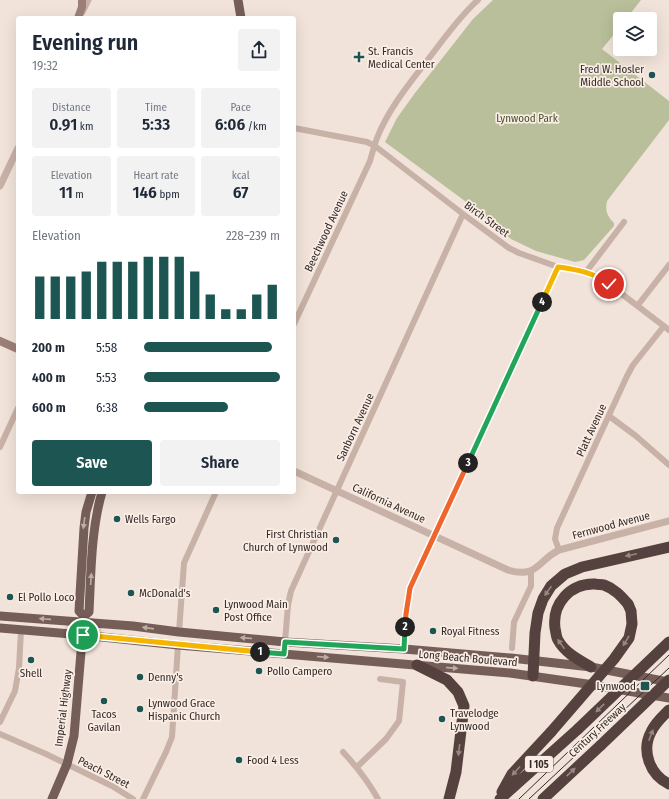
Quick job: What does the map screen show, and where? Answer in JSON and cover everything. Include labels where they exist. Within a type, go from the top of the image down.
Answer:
[{"type":"highway","points":[[533,676],[538,613],[542,599],[551,586],[565,574],[582,566],[669,547]]},
{"type":"highway","points":[[499,799],[512,774],[551,732],[614,659],[629,638],[632,624],[631,611],[628,604],[618,592],[603,585],[590,584],[580,586],[566,594],[559,603],[554,620],[557,639],[568,653],[591,668]]},
{"type":"highway","name":"Century Freeway","points":[[499,799],[578,729],[669,642]]},
{"type":"highway","points":[[417,665],[447,680],[458,692],[464,706],[456,772],[449,799]]},
{"type":"highway","name":"Century Freeway","points":[[543,799],[669,681]]},
{"type":"highway","points":[[669,710],[658,720],[650,733],[647,745],[647,756],[655,774],[669,784]]},
{"type":"main road","points":[[80,16],[82,0]]},
{"type":"main road","points":[[238,0],[240,16]]},
{"type":"main road","points":[[0,341],[16,348]]},
{"type":"main road","name":"Imperial Highway","points":[[84,619],[79,611],[84,528],[86,512],[91,494]]},
{"type":"main road","name":"Imperial Highway","points":[[52,799],[67,764],[75,730],[84,619],[89,612],[95,527],[98,505],[101,494]]},
{"type":"main road","name":"Long Beach Boulevard","points":[[0,616],[84,619],[179,632],[285,642],[404,649],[534,661],[591,668],[669,681]]},
{"type":"main road","name":"Long Beach Boulevard","points":[[0,628],[533,676],[669,698]]},
{"type":"street","points":[[80,16],[88,0]]},
{"type":"street","name":"Beechwood Avenue","points":[[296,320],[370,162],[386,119],[398,99],[455,24],[478,0]]},
{"type":"street","name":"Birch Street","points":[[296,128],[367,142],[375,146],[463,214],[510,248],[529,257],[558,267],[586,272],[601,278],[666,328]]},
{"type":"street","points":[[0,186],[16,152]]},
{"type":"street","name":"Sanborn Avenue","points":[[284,654],[288,605],[291,591],[463,214]]},
{"type":"street","points":[[586,272],[624,222]]},
{"type":"street","points":[[638,306],[669,265]]},
{"type":"street","points":[[404,649],[406,614],[410,588],[435,537],[558,267]]},
{"type":"street","name":"Platt Avenue","points":[[559,550],[555,539],[557,528],[630,370],[666,328]]},
{"type":"street","points":[[0,447],[16,412]]},
{"type":"street","points":[[609,416],[636,436],[669,465]]},
{"type":"street","name":"California Avenue","points":[[296,472],[508,570],[517,573],[532,571]]},
{"type":"street","points":[[179,632],[184,563],[215,494]]},
{"type":"street","name":"Fernwood Avenue","points":[[559,550],[669,521]]},
{"type":"street","points":[[512,648],[514,622],[531,586],[532,571],[550,555],[559,550]]},
{"type":"street","points":[[0,722],[15,691],[19,668],[21,630]]},
{"type":"street","points":[[143,799],[172,737],[178,645]]},
{"type":"street","points":[[357,767],[386,739],[399,721],[403,682],[380,679]]},
{"type":"street","name":"Peach Street","points":[[0,734],[67,764],[112,786],[133,799]]},
{"type":"street","points":[[343,752],[357,767],[378,799]]},
{"type":"green space","name":"Lynwood Park","points":[[493,0],[641,0],[632,12],[613,12],[613,36],[602,49],[669,101],[669,120],[607,201],[607,213],[614,223],[614,226],[584,260],[575,262],[536,251],[511,239],[473,207],[385,142],[397,118],[473,19]]},
{"type":"tram line","points":[[519,799],[669,655]]},
{"type":"tram line","points":[[529,799],[669,668]]},
{"type":"place","name":"St. Francis Medical Center","points":[[359,57]]},
{"type":"place","name":"Fred W. Hosler Middle School","points":[[652,75]]},
{"type":"place","name":"Wells Fargo","points":[[117,519]]},
{"type":"place","name":"First Christian Church of Lynwood","points":[[336,540]]},
{"type":"place","name":"McDonald's","points":[[131,593]]},
{"type":"place","name":"El Pollo Loco","points":[[10,597]]},
{"type":"place","name":"Lynwood Main Post Office","points":[[216,610]]},
{"type":"place","name":"Royal Fitness","points":[[433,631]]},
{"type":"place","name":"Shell","points":[[31,660]]},
{"type":"place","name":"Pollo Campero","points":[[259,671]]},
{"type":"place","name":"Denny's","points":[[140,677]]},
{"type":"place","name":"Lynwood","points":[[645,686]]},
{"type":"place","name":"Tacos Gavilan","points":[[104,701]]},
{"type":"place","name":"Lynwood Grace Hispanic Church","points":[[140,709]]},
{"type":"place","name":"Travelodge Lynwood","points":[[442,719]]},
{"type":"place","name":"Food 4 Less","points":[[239,760]]},
{"type":"route","points":[[83,635],[284,654],[285,642],[404,649],[406,614],[410,588],[435,537],[558,267],[594,274],[609,284]]}]
